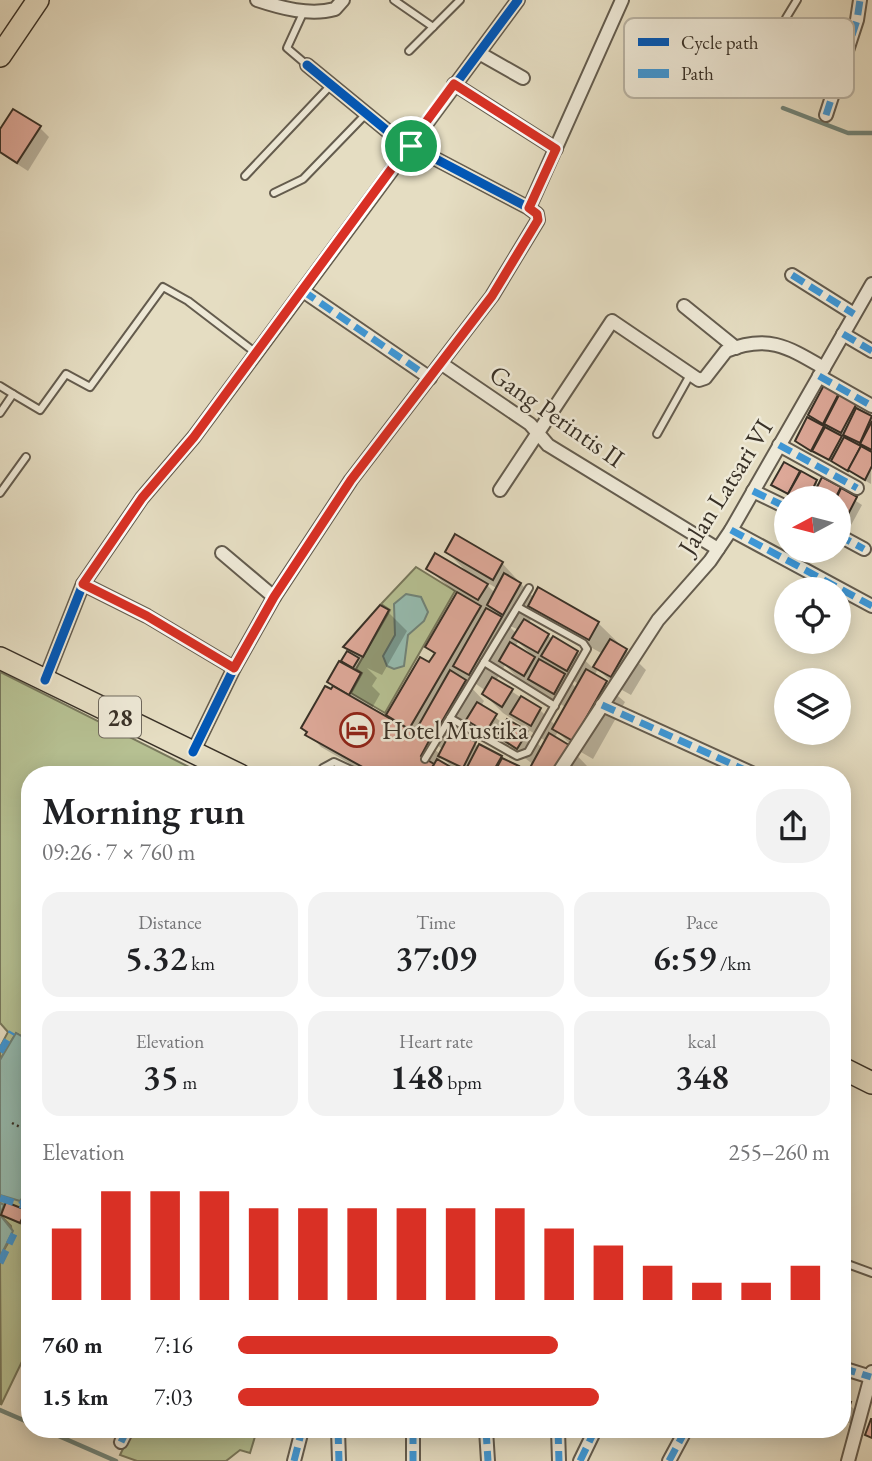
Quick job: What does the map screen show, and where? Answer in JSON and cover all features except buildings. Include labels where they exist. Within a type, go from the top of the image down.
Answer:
[{"type":"highway","points":[[0,56],[38,0]]},
{"type":"highway","name":"28","points":[[0,657],[222,766]]},
{"type":"highway","points":[[851,1072],[872,1083]]},
{"type":"street","points":[[257,0],[304,10],[332,10],[343,0]]},
{"type":"street","points":[[529,208],[622,0]]},
{"type":"street","points":[[854,21],[860,0]]},
{"type":"street","points":[[45,680],[83,584],[142,498],[194,437],[303,291],[479,53],[512,2]]},
{"type":"street","points":[[479,53],[523,78]]},
{"type":"street","points":[[193,752],[234,668],[274,597],[351,480],[492,296],[538,220],[537,214],[529,208],[411,146],[365,115],[307,65]]},
{"type":"street","points":[[454,84],[556,149]]},
{"type":"street","points":[[826,115],[832,98]]},
{"type":"street","points":[[792,275],[854,314]]},
{"type":"street","name":"Jalan Latsari VI","points":[[563,766],[659,620],[731,530],[872,284]]},
{"type":"street","points":[[303,291],[430,378]]},
{"type":"street","points":[[684,306],[736,348]]},
{"type":"street","points":[[500,490],[613,321],[699,380],[704,379],[723,354],[736,348],[780,344],[872,406]]},
{"type":"street","points":[[843,334],[872,351]]},
{"type":"street","name":"Gang Perintis II","points":[[442,364],[532,426],[548,445],[718,549]]},
{"type":"street","points":[[779,445],[857,488]]},
{"type":"street","points":[[753,491],[774,502]]},
{"type":"street","points":[[731,530],[872,606]]},
{"type":"street","points":[[851,542],[864,549]]},
{"type":"street","points":[[222,553],[274,597]]},
{"type":"street","points":[[83,584],[147,616],[234,668]]},
{"type":"street","points":[[603,705],[736,766]]},
{"type":"street","points":[[848,1461],[871,1375],[851,1370]]},
{"type":"street","points":[[294,1461],[300,1438]]},
{"type":"street","points":[[339,1438],[340,1461]]},
{"type":"street","points":[[413,1438],[413,1461]]},
{"type":"street","points":[[487,1438],[488,1461]]},
{"type":"street","points":[[558,1438],[559,1461]]},
{"type":"street","points":[[580,1461],[591,1438]]},
{"type":"street","points":[[669,1461],[681,1438]]},
{"type":"lane","points":[[394,0],[433,27]]},
{"type":"lane","points":[[409,51],[460,0]]},
{"type":"lane","points":[[786,18],[797,0]]},
{"type":"lane","points":[[304,10],[287,48],[307,65]]},
{"type":"lane","points":[[244,176],[331,85]]},
{"type":"lane","points":[[274,193],[303,178],[365,115]]},
{"type":"lane","points":[[0,386],[39,411],[66,374],[91,386],[163,287],[198,308],[256,353]]},
{"type":"lane","points":[[657,434],[690,375]]},
{"type":"lane","points":[[0,412],[13,394]]},
{"type":"lane","points":[[0,493],[26,457]]},
{"type":"lane","points":[[425,759],[529,588]]},
{"type":"lane","points":[[450,718],[521,756],[528,752],[586,653],[586,646],[517,607]]},
{"type":"lane","points":[[484,662],[555,706]]},
{"type":"lane","points":[[327,766],[334,762],[343,766]]},
{"type":"lane","points":[[851,1265],[872,1273]]},
{"type":"path","points":[[12,1123],[21,1128]]},
{"type":"green space","points":[[416,567],[455,591],[385,713],[351,693],[362,673],[356,669],[390,610],[381,604]]},
{"type":"green space","points":[[0,672],[187,766],[21,766],[21,1036],[16,1033],[0,1060],[0,1047],[8,1032],[0,1023]]},
{"type":"green space","points":[[0,1196],[21,1200],[21,1364],[1,1405],[0,1257],[12,1236],[11,1226],[0,1215],[4,1205],[0,1203]]},
{"type":"green space","points":[[128,1438],[255,1438],[250,1453],[240,1450],[226,1461],[137,1461],[120,1455]]},
{"type":"water","points":[[406,594],[421,597],[428,612],[424,621],[408,635],[404,666],[394,669],[387,666],[383,656],[395,635],[394,604]]},
{"type":"water","points":[[16,1033],[21,1036],[20,1201],[0,1195],[0,1060]]},
{"type":"water","points":[[0,1215],[13,1231],[0,1257]]},
{"type":"waterway","points":[[783,108],[848,133],[872,133]]},
{"type":"waterway","points":[[0,1410],[21,1419]]},
{"type":"waterway","points":[[63,1438],[116,1461]]},
{"type":"marked path","points":[[854,29],[860,0]]},
{"type":"marked path","points":[[826,115],[832,98]]},
{"type":"marked path","points":[[792,275],[854,314]]},
{"type":"marked path","points":[[303,291],[430,378]]},
{"type":"marked path","points":[[843,334],[872,351]]},
{"type":"marked path","points":[[819,376],[872,406]]},
{"type":"marked path","points":[[779,445],[857,488]]},
{"type":"marked path","points":[[753,491],[774,501]]},
{"type":"marked path","points":[[731,530],[872,606]]},
{"type":"marked path","points":[[851,542],[864,549]]},
{"type":"marked path","points":[[602,705],[736,766]]},
{"type":"marked path","points":[[0,1052],[12,1032]]},
{"type":"marked path","points":[[0,1198],[21,1205]]},
{"type":"marked path","points":[[0,1263],[14,1234]]},
{"type":"marked path","points":[[851,1371],[871,1377]]},
{"type":"marked path","points":[[121,1442],[123,1438]]},
{"type":"marked path","points":[[294,1461],[300,1438]]},
{"type":"marked path","points":[[338,1438],[339,1461]]},
{"type":"marked path","points":[[413,1438],[413,1461]]},
{"type":"marked path","points":[[487,1438],[488,1461]]},
{"type":"marked path","points":[[558,1438],[559,1461]]},
{"type":"marked path","points":[[580,1461],[591,1438]]},
{"type":"marked path","points":[[669,1461],[681,1438]]},
{"type":"cycle path","points":[[45,680],[83,584],[142,498],[194,437],[518,0]]},
{"type":"cycle path","points":[[193,752],[234,668],[274,597],[351,480],[492,296],[538,220],[537,214],[529,208],[396,138],[307,65]]},
{"type":"place","name":"Hotel Mustika","points":[[357,730]]},
{"type":"route","points":[[454,84],[556,149],[529,208],[537,214],[538,220],[492,296],[351,480],[274,597],[234,668],[147,616],[83,584],[142,498],[194,437],[411,146],[454,84]]}]
